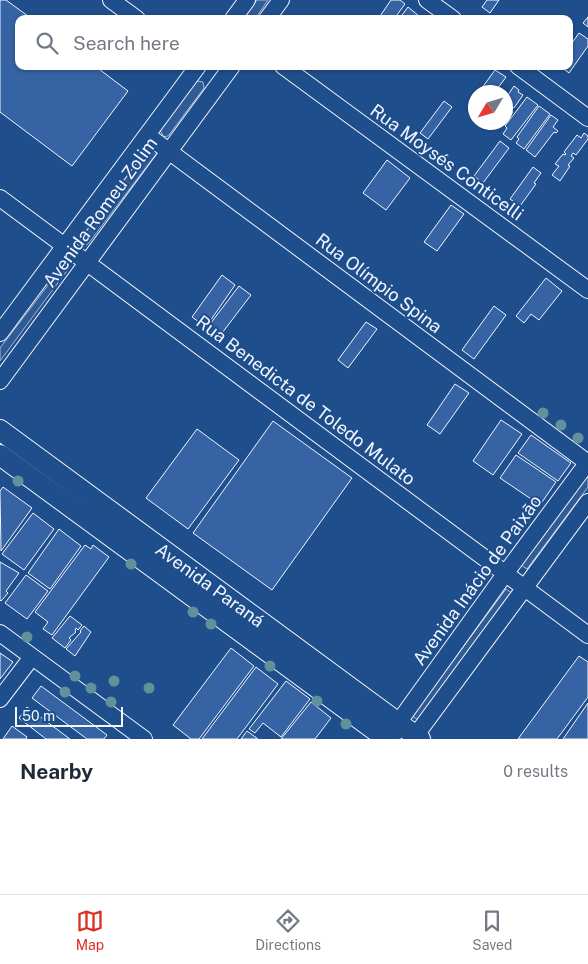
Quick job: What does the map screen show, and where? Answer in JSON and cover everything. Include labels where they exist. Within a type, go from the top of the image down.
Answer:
[{"type":"main road","points":[[1,457],[7,435]]},
{"type":"main road","name":"Avenida Paraná","points":[[7,435],[392,734]]},
{"type":"main road","name":"Avenida Paraná","points":[[1,457],[392,734],[416,738]]},
{"type":"street","points":[[111,0],[131,15]]},
{"type":"street","points":[[236,15],[247,0]]},
{"type":"street","points":[[270,15],[281,0]]},
{"type":"street","points":[[427,0],[448,15]]},
{"type":"street","name":"Avenida Romeu Zolim","points":[[0,333],[196,70]]},
{"type":"street","points":[[205,70],[221,81]]},
{"type":"street","name":"Avenida Romeu Zolim","points":[[0,381],[229,70]]},
{"type":"street","name":"Rua Moysés Conticelli","points":[[288,70],[588,290]]},
{"type":"street","points":[[523,70],[588,118]]},
{"type":"street","name":"Rua Olímpio Spina","points":[[147,135],[588,462]]},
{"type":"street","name":"Rua Benedicta de Toledo Mulato","points":[[0,198],[588,635]]},
{"type":"street","name":"Avenida Inácio de Paixão","points":[[392,734],[505,574],[588,462]]},
{"type":"street","points":[[416,738],[588,502]]},
{"type":"street","points":[[0,633],[144,739]]},
{"type":"street","points":[[0,699],[32,657]]},
{"type":"shaded area","points":[[257,0],[268,0],[258,15],[246,15]]},
{"type":"shaded area","points":[[197,81],[203,82],[204,88],[169,135],[163,136],[160,130]]},
{"type":"shaded area","points":[[152,145],[158,150],[157,153],[88,244],[81,245],[79,238]]},
{"type":"shaded area","points":[[65,263],[67,263],[69,268],[0,361],[0,348]]},
{"type":"shaded area","points":[[588,476],[588,487],[527,569],[521,565]]},
{"type":"shaded area","points":[[506,589],[512,593],[418,720],[412,716]]},
{"type":"building","points":[[0,0],[6,0],[27,15],[15,15],[15,70],[100,70],[128,91],[72,166],[0,112]]},
{"type":"building","points":[[391,0],[400,0],[405,4],[397,15],[381,15]]},
{"type":"building","points":[[487,0],[499,0],[490,13],[482,7]]},
{"type":"building","points":[[408,7],[418,15],[402,15]]},
{"type":"building","points":[[588,17],[588,27],[583,23]]},
{"type":"building","points":[[579,33],[588,39],[588,46],[573,67],[573,41]]},
{"type":"building","points":[[495,70],[506,77],[500,85],[484,85]]},
{"type":"building","points":[[514,86],[523,95],[514,108],[513,107]]},
{"type":"building","points":[[527,97],[538,105],[511,140],[503,134],[506,130],[513,130],[513,115]]},
{"type":"building","points":[[444,101],[452,107],[428,139],[420,133]]},
{"type":"building","points":[[539,106],[550,114],[524,149],[516,143],[519,139],[517,137]]},
{"type":"building","points":[[551,115],[558,120],[553,127],[558,131],[554,132],[535,157],[526,150]]},
{"type":"building","points":[[584,133],[588,136],[588,139],[576,155],[573,153],[571,156],[574,158],[560,181],[552,175],[559,166],[555,164],[563,154],[566,154],[564,152],[577,135],[581,138]]},
{"type":"building","points":[[500,141],[509,148],[483,183],[474,176]]},
{"type":"building","points":[[387,160],[410,178],[386,210],[363,193]]},
{"type":"building","points":[[533,167],[541,173],[534,183],[536,184],[520,206],[510,199]]},
{"type":"building","points":[[451,205],[464,214],[437,251],[424,242]]},
{"type":"building","points":[[222,275],[235,285],[206,327],[192,317]]},
{"type":"building","points":[[546,278],[562,291],[539,320],[531,314],[524,323],[516,316]]},
{"type":"building","points":[[239,286],[251,295],[219,337],[207,328]]},
{"type":"building","points":[[494,306],[506,315],[474,359],[462,350]]},
{"type":"building","points":[[366,322],[377,329],[348,368],[338,360]]},
{"type":"building","points":[[455,384],[469,393],[440,434],[427,425]]},
{"type":"building","points":[[501,420],[522,434],[493,475],[473,461]]},
{"type":"building","points":[[273,421],[352,478],[272,590],[193,533]]},
{"type":"building","points":[[197,429],[239,460],[188,529],[146,498]]},
{"type":"building","points":[[531,435],[571,463],[558,481],[518,453]]},
{"type":"building","points":[[516,455],[556,482],[540,505],[500,478]]},
{"type":"building","points":[[3,487],[32,508],[1,551],[0,491]]},
{"type":"building","points":[[33,513],[54,529],[24,570],[2,554]]},
{"type":"building","points":[[59,529],[81,546],[50,589],[28,573]]},
{"type":"building","points":[[85,545],[91,549],[93,545],[109,557],[52,635],[43,629],[48,622],[35,612]]},
{"type":"building","points":[[0,562],[19,573],[6,591],[8,593],[1,601],[0,600]]},
{"type":"building","points":[[26,575],[48,591],[27,619],[5,603]]},
{"type":"building","points":[[70,616],[82,625],[78,630],[76,628],[76,632],[69,638],[71,640],[65,648],[52,638]]},
{"type":"building","points":[[84,626],[91,632],[75,656],[66,649]]},
{"type":"building","points":[[231,648],[254,666],[199,739],[191,739],[173,725]]},
{"type":"building","points":[[0,653],[13,662],[0,679]]},
{"type":"building","points":[[579,656],[588,662],[588,697],[557,739],[518,739]]},
{"type":"building","points":[[256,667],[278,684],[237,739],[202,739]]},
{"type":"building","points":[[286,681],[310,699],[281,737],[263,723],[255,733],[249,729]]},
{"type":"building","points":[[41,686],[107,735],[104,739],[87,739],[32,698]]},
{"type":"building","points":[[311,702],[331,718],[315,739],[281,739]]},
{"type":"building","points":[[588,703],[588,739],[563,739]]},
{"type":"building","points":[[27,707],[70,739],[46,739],[19,718]]},
{"type":"building","points":[[12,726],[27,737],[26,739],[3,739]]},
{"type":"building","points":[[247,731],[258,739],[241,739]]}]
